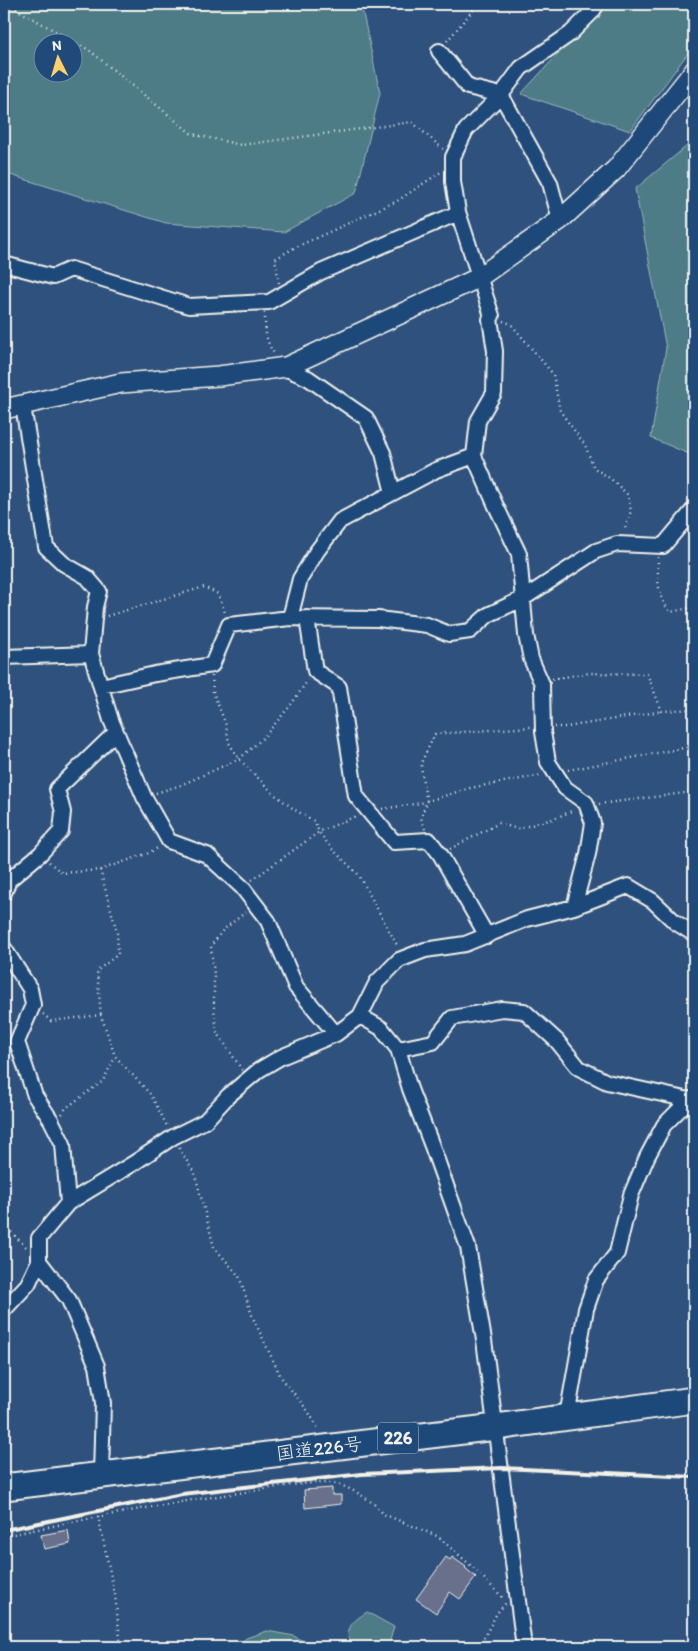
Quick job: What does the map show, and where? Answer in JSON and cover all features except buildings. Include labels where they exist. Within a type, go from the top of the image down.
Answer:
[{"type":"highway","name":"国道226号","points":[[4,1487],[496,1427],[694,1400]]},
{"type":"street","points":[[574,907],[588,854],[593,823],[586,803],[565,788],[548,762],[543,727],[541,682],[531,659],[526,635],[519,554],[474,456],[478,421],[494,392],[495,351],[490,319],[492,316],[458,213],[453,182],[453,161],[466,130],[501,95],[521,68],[570,34],[592,12],[597,4]]},
{"type":"street","points":[[438,51],[468,87],[501,95],[550,183],[560,220]]},
{"type":"street","points":[[4,409],[121,383],[219,376],[286,367],[478,278],[560,220],[616,169],[694,71]]},
{"type":"street","points":[[4,264],[53,277],[71,269],[189,306],[275,299],[321,272],[458,213]]},
{"type":"street","points":[[282,367],[308,378],[366,418],[383,453],[393,493]]},
{"type":"street","points":[[22,406],[46,547],[64,564],[87,577],[99,591],[91,654],[116,732],[144,796],[169,841],[207,855],[242,887],[268,921],[296,987],[336,1034]]},
{"type":"street","points":[[290,618],[300,579],[317,551],[340,521],[436,470],[474,456]]},
{"type":"street","points":[[101,686],[155,674],[212,665],[229,625],[290,618],[378,619],[427,625],[449,634],[470,631],[488,615],[524,598],[596,551],[620,545],[663,546],[694,509]]},
{"type":"street","points":[[307,618],[315,671],[339,687],[356,796],[394,842],[429,840],[440,854],[488,936]]},
{"type":"street","points":[[4,657],[91,654]]},
{"type":"street","points":[[5,882],[40,854],[61,832],[63,812],[57,789],[116,732]]},
{"type":"street","points":[[4,1310],[28,1284],[39,1261],[40,1238],[68,1203],[173,1137],[205,1121],[228,1096],[260,1070],[281,1057],[336,1034],[360,1016],[377,982],[399,960],[425,950],[465,944],[527,919],[574,907],[628,886],[653,900],[675,922],[694,934]]},
{"type":"street","points":[[4,948],[30,990],[33,1005],[17,1042],[35,1096],[64,1144],[68,1203]]},
{"type":"street","points":[[398,1049],[433,1042],[452,1018],[502,1009],[524,1011],[557,1041],[579,1068],[607,1082],[692,1100]]},
{"type":"street","points":[[360,1016],[381,1028],[398,1049],[410,1089],[468,1247],[484,1340],[524,1647]]},
{"type":"street","points":[[567,1416],[586,1309],[596,1280],[617,1253],[631,1195],[647,1157],[664,1125],[692,1100]]},
{"type":"street","points":[[39,1261],[69,1300],[97,1366],[103,1403],[101,1475]]},
{"type":"path","points":[[7,4],[89,50],[192,134],[241,145],[412,122],[453,161],[397,201],[294,248],[275,259],[275,299],[265,311],[265,331],[269,346],[282,367]]},
{"type":"path","points":[[438,51],[478,4]]},
{"type":"path","points":[[492,316],[511,324],[553,374],[560,410],[585,445],[594,468],[611,479],[628,495],[631,511],[620,545]]},
{"type":"path","points":[[658,546],[658,580],[663,604],[671,612],[694,607]]},
{"type":"path","points":[[94,620],[204,587],[218,594],[229,625]]},
{"type":"path","points":[[212,665],[213,692],[226,725],[229,743],[238,759],[274,794],[295,810],[314,821],[319,832],[331,848],[359,875],[405,958]]},
{"type":"path","points":[[144,796],[181,786],[238,759],[264,737],[290,706],[315,671]]},
{"type":"path","points":[[541,682],[589,673],[647,674],[662,711]]},
{"type":"path","points":[[429,840],[421,818],[427,802],[422,783],[421,763],[434,734],[506,728],[567,727],[662,711],[694,709]]},
{"type":"path","points":[[242,887],[319,832],[368,810],[427,802],[470,788],[694,746]]},
{"type":"path","points":[[440,854],[499,824],[517,829],[553,819],[587,805],[685,793],[694,790]]},
{"type":"path","points":[[40,854],[62,873],[100,870],[149,853],[169,841]]},
{"type":"path","points":[[100,870],[117,932],[118,954],[97,971],[101,1015],[115,1056],[151,1094],[195,1174],[214,1247],[238,1276],[253,1318],[280,1377],[308,1410],[329,1446]]},
{"type":"path","points":[[248,1079],[217,1032],[211,946],[223,930],[255,904]]},
{"type":"path","points":[[33,1005],[51,1021],[101,1015]]},
{"type":"path","points":[[54,1125],[66,1108],[103,1081],[115,1056]]},
{"type":"path","points":[[4,1225],[39,1261]]},
{"type":"path","points":[[4,1536],[98,1516],[194,1500],[330,1482],[344,1486],[379,1507],[383,1514],[437,1536],[474,1568],[507,1601],[497,1613],[479,1647]]},
{"type":"path","points":[[98,1516],[115,1595],[121,1647]]},
{"type":"green space","points":[[4,4],[361,4],[380,93],[356,193],[284,232],[166,223],[4,173]]},
{"type":"green space","points":[[604,4],[694,4],[694,45],[630,131],[521,94]]},
{"type":"green space","points":[[694,140],[694,456],[651,438],[666,348],[635,189]]},
{"type":"green space","points":[[367,1612],[394,1627],[388,1647],[350,1647],[349,1630],[357,1619]]},
{"type":"green space","points":[[267,1631],[294,1636],[313,1647],[238,1647],[246,1638]]},
{"type":"railway","points":[[4,1530],[182,1494],[362,1474],[502,1468],[694,1477]]}]
